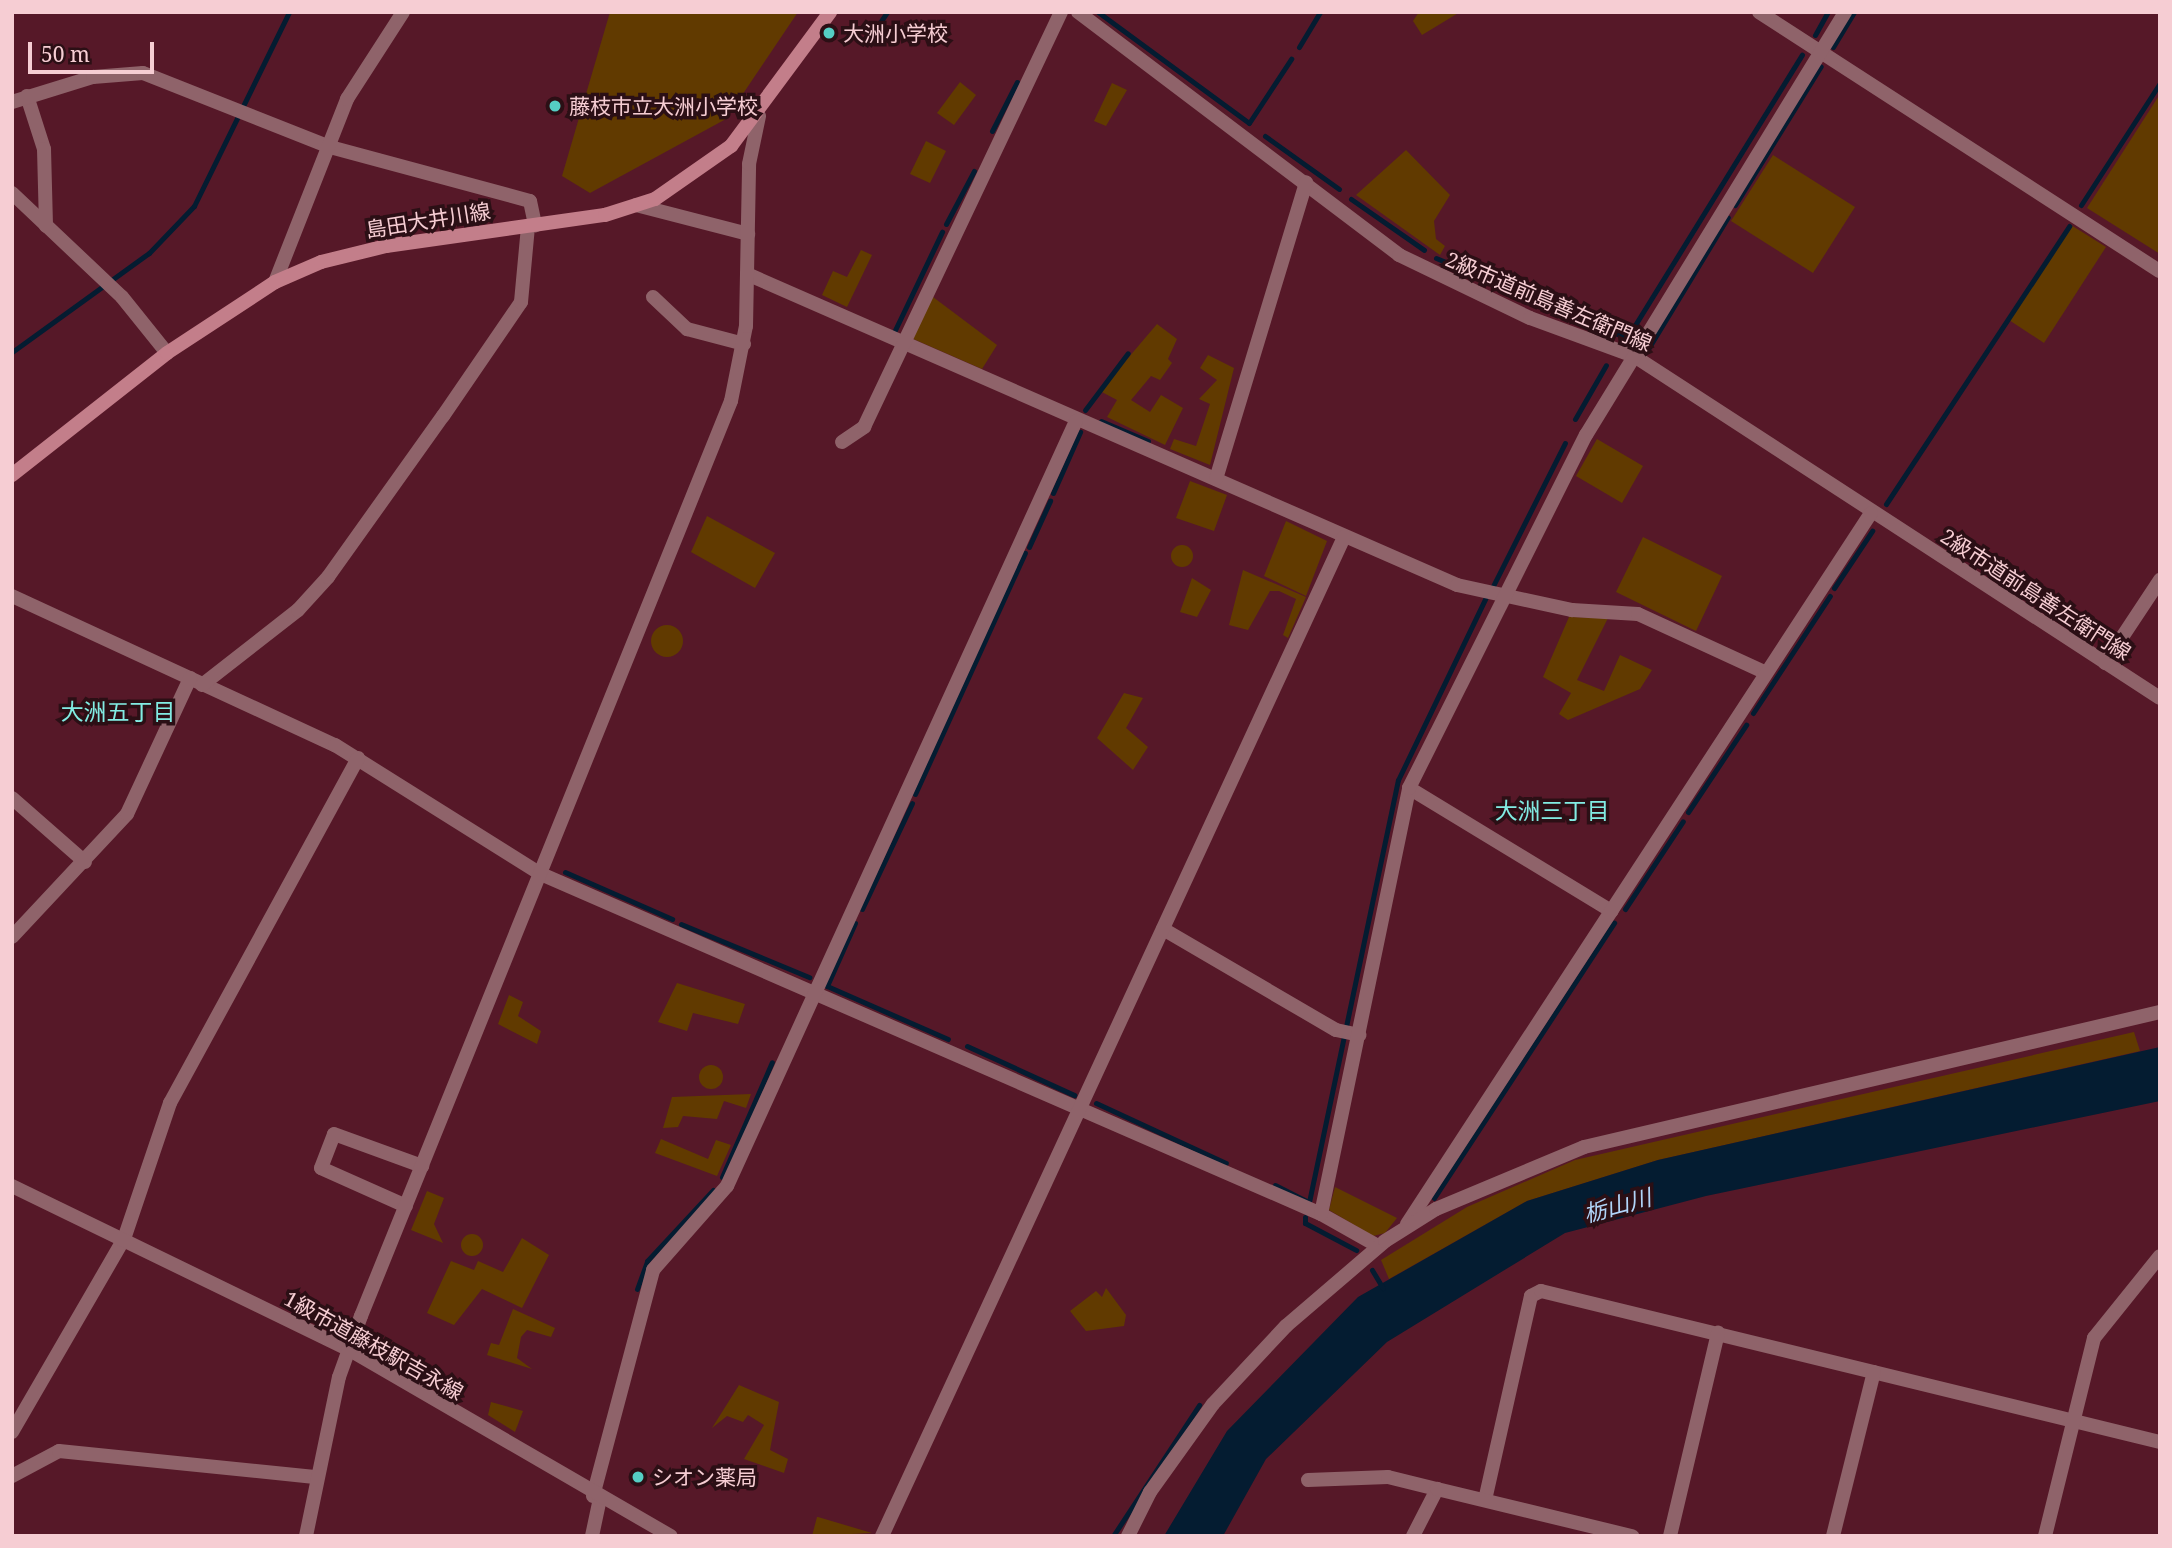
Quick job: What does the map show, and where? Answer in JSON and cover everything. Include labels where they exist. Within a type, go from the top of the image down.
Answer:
[{"type":"main road","name":"島田大井川線","points":[[12,475],[167,353],[275,282],[321,262],[386,246],[532,225],[636,205],[696,174],[759,116],[830,12]]},
{"type":"street","points":[[842,442],[864,427],[900,344],[1061,12]]},
{"type":"street","name":"2級市道前島善左衛門線","points":[[1078,12],[1425,269],[1634,356],[1871,513],[2160,698]]},
{"type":"street","points":[[1759,12],[2160,271]]},
{"type":"street","points":[[1321,1214],[1356,1034],[1409,788],[1502,597],[1634,356],[1845,12]]},
{"type":"street","points":[[275,282],[347,99],[398,13]]},
{"type":"street","points":[[12,102],[93,77],[144,73],[330,147],[530,201],[532,225],[522,302],[428,438],[299,610],[196,682],[127,814],[85,862],[12,937]]},
{"type":"street","points":[[27,96],[44,149],[46,226]]},
{"type":"street","points":[[306,1536],[315,1476],[348,1349],[732,401],[744,344],[749,164],[759,116]]},
{"type":"street","points":[[1216,479],[1306,182]]},
{"type":"street","points":[[12,193],[122,297],[167,353]]},
{"type":"street","points":[[636,205],[748,234]]},
{"type":"street","points":[[747,274],[900,344],[1216,479],[1344,537],[1502,597],[1638,614],[1766,673]]},
{"type":"street","points":[[653,297],[687,329],[744,344]]},
{"type":"street","points":[[592,1536],[596,1498],[653,1270],[727,1186],[1076,421]]},
{"type":"street","points":[[1404,1229],[1871,513]]},
{"type":"street","points":[[881,1536],[1344,537]]},
{"type":"street","points":[[2105,663],[2160,580]]},
{"type":"street","points":[[12,596],[358,758],[541,874],[816,991],[1078,1109],[1321,1214],[1378,1247]]},
{"type":"street","points":[[12,1432],[124,1239],[170,1103],[358,758]]},
{"type":"street","points":[[1409,788],[1611,911]]},
{"type":"street","points":[[12,798],[85,862]]},
{"type":"street","points":[[1163,929],[1336,1030],[1356,1034]]},
{"type":"street","points":[[1128,1536],[1150,1492],[1213,1404],[1286,1325],[1378,1247],[1404,1229],[1507,1174],[1584,1147],[2160,1012]]},
{"type":"street","points":[[406,1206],[321,1168],[334,1134],[422,1166]]},
{"type":"street","name":"1級市道藤枝駅吉永線","points":[[12,1186],[348,1349],[596,1498],[670,1536]]},
{"type":"street","points":[[2045,1536],[2094,1338],[2160,1256]]},
{"type":"street","points":[[1485,1500],[1531,1296],[1541,1291],[2160,1442]]},
{"type":"street","points":[[1671,1536],[1718,1333]]},
{"type":"street","points":[[1833,1536],[1874,1372]]},
{"type":"street","points":[[12,1476],[59,1451],[315,1476]]},
{"type":"street","points":[[1308,1480],[1388,1477],[1632,1536]]},
{"type":"street","points":[[1413,1536],[1437,1489]]},
{"type":"shaded area","points":[[610,12],[798,12],[726,119],[590,193],[562,176]]},
{"type":"shaded area","points":[[1419,12],[1460,12],[1422,35],[1413,21]]},
{"type":"shaded area","points":[[960,82],[976,95],[954,125],[937,113]]},
{"type":"shaded area","points":[[1112,83],[1127,90],[1106,126],[1094,121]]},
{"type":"shaded area","points":[[2160,94],[2160,254],[2087,208]]},
{"type":"shaded area","points":[[926,141],[946,151],[930,183],[910,174]]},
{"type":"shaded area","points":[[1406,150],[1450,195],[1434,221],[1436,239],[1445,246],[1440,255],[1356,195]]},
{"type":"shaded area","points":[[1773,155],[1855,207],[1813,273],[1731,221]]},
{"type":"shaded area","points":[[2071,225],[2106,247],[2044,343],[2009,320]]},
{"type":"shaded area","points":[[861,250],[872,255],[847,307],[822,295],[833,271],[847,277]]},
{"type":"shaded area","points":[[933,297],[997,345],[982,369],[911,338]]},
{"type":"shaded area","points":[[1157,324],[1177,339],[1168,359],[1172,363],[1160,380],[1151,376],[1131,400],[1150,412],[1161,395],[1183,408],[1165,445],[1107,417],[1117,400],[1100,391]]},
{"type":"shaded area","points":[[1208,355],[1234,368],[1210,465],[1170,449],[1174,439],[1196,446],[1210,404],[1199,399],[1217,380],[1200,368]]},
{"type":"shaded area","points":[[1597,439],[1643,466],[1622,503],[1576,476]]},
{"type":"shaded area","points":[[1190,481],[1227,495],[1214,531],[1176,518]]},
{"type":"shaded area","points":[[707,516],[775,553],[755,588],[691,552]]},
{"type":"shaded area","points":[[1286,521],[1327,541],[1306,596],[1264,576]]},
{"type":"shaded area","points":[[1643,537],[1722,576],[1696,631],[1616,592]]},
{"type":"shaded area","points":[[1182,545],[1190,548],[1193,556],[1190,564],[1182,567],[1174,564],[1171,556],[1174,548]]},
{"type":"shaded area","points":[[1243,570],[1306,597],[1288,638],[1283,635],[1296,599],[1279,591],[1270,591],[1248,630],[1229,625]]},
{"type":"shaded area","points":[[1192,578],[1211,590],[1197,617],[1180,612]]},
{"type":"shaded area","points":[[1569,617],[1608,618],[1577,680],[1604,691],[1620,655],[1652,670],[1640,689],[1568,720],[1559,714],[1571,693],[1543,677]]},
{"type":"shaded area","points":[[667,625],[678,630],[683,641],[678,652],[667,657],[656,652],[651,641],[656,630]]},
{"type":"shaded area","points":[[1124,693],[1143,698],[1126,728],[1148,747],[1133,770],[1097,738]]},
{"type":"shaded area","points":[[677,983],[745,1004],[738,1024],[693,1013],[687,1031],[658,1022]]},
{"type":"shaded area","points":[[509,995],[523,1002],[518,1016],[541,1031],[537,1044],[498,1024]]},
{"type":"shaded area","points":[[2134,1032],[2140,1051],[1658,1160],[1527,1201],[1389,1279],[1381,1260],[1467,1207],[1575,1160]]},
{"type":"shaded area","points":[[711,1065],[720,1068],[723,1077],[720,1086],[711,1089],[702,1086],[699,1077],[702,1068]]},
{"type":"shaded area","points":[[751,1094],[746,1108],[724,1101],[717,1119],[683,1116],[678,1127],[663,1128],[672,1097]]},
{"type":"shaded area","points":[[661,1139],[708,1159],[716,1140],[731,1145],[717,1176],[655,1153]]},
{"type":"shaded area","points":[[1335,1187],[1397,1218],[1385,1233],[1373,1236],[1329,1210]]},
{"type":"shaded area","points":[[427,1191],[444,1198],[434,1224],[443,1243],[411,1230]]},
{"type":"shaded area","points":[[472,1234],[480,1237],[483,1245],[480,1253],[472,1256],[464,1253],[461,1245],[464,1237]]},
{"type":"shaded area","points":[[522,1238],[549,1255],[522,1308],[482,1289],[454,1325],[427,1313],[451,1261],[474,1270],[478,1261],[503,1272]]},
{"type":"shaded area","points":[[1106,1288],[1126,1315],[1124,1326],[1086,1331],[1070,1311],[1096,1291],[1102,1297]]},
{"type":"shaded area","points":[[513,1309],[555,1328],[551,1337],[527,1330],[521,1337],[517,1358],[532,1369],[487,1355],[491,1343],[499,1345]]},
{"type":"shaded area","points":[[739,1385],[779,1402],[770,1450],[788,1459],[784,1473],[744,1459],[764,1425],[748,1415],[743,1422],[727,1416],[712,1428]]},
{"type":"shaded area","points":[[491,1402],[523,1411],[515,1432],[488,1415]]},
{"type":"shaded area","points":[[818,1517],[872,1533],[812,1536]]},
{"type":"water","name":"栃山川","points":[[2160,1047],[2160,1101],[1706,1196],[1565,1233],[1387,1342],[1266,1459],[1223,1536],[1164,1536],[1227,1431],[1358,1297],[1527,1201],[1658,1160]]},
{"type":"waterway","points":[[12,352],[149,253],[194,206],[289,12]]},
{"type":"waterway","points":[[879,24],[887,12]]},
{"type":"waterway","points":[[1098,12],[1249,123],[1291,59]]},
{"type":"waterway","points":[[1299,47],[1320,12]]},
{"type":"waterway","points":[[1815,35],[1828,12]]},
{"type":"waterway","points":[[1833,47],[1854,12]]},
{"type":"waterway","points":[[1520,292],[1627,338],[1802,55]]},
{"type":"waterway","points":[[1735,205],[1821,66]]},
{"type":"waterway","points":[[992,131],[1017,82]]},
{"type":"waterway","points":[[2081,205],[2160,83]]},
{"type":"waterway","points":[[1265,136],[1339,189]]},
{"type":"waterway","points":[[946,224],[974,171]]},
{"type":"waterway","points":[[1351,199],[1424,250]]},
{"type":"waterway","points":[[1648,349],[1728,217]]},
{"type":"waterway","points":[[1886,504],[2069,226]]},
{"type":"waterway","points":[[895,330],[942,232]]},
{"type":"waterway","points":[[1436,258],[1503,286]]},
{"type":"waterway","points":[[1085,410],[1128,353]]},
{"type":"waterway","points":[[1575,419],[1606,365]]},
{"type":"waterway","points":[[1101,421],[1148,441]]},
{"type":"waterway","points":[[1053,493],[1080,432]]},
{"type":"waterway","points":[[1493,586],[1565,443]]},
{"type":"waterway","points":[[1029,547],[1050,501]]},
{"type":"waterway","points":[[1834,588],[1872,531]]},
{"type":"waterway","points":[[915,794],[1025,553]]},
{"type":"waterway","points":[[1753,713],[1830,596]]},
{"type":"waterway","points":[[1275,1185],[1309,1202],[1398,780],[1485,599]]},
{"type":"waterway","points":[[1688,812],[1746,725]]},
{"type":"waterway","points":[[862,909],[912,803]]},
{"type":"waterway","points":[[1625,909],[1683,821]]},
{"type":"waterway","points":[[565,872],[672,919]]},
{"type":"waterway","points":[[855,923],[827,986],[948,1039]]},
{"type":"waterway","points":[[1434,1198],[1614,923]]},
{"type":"waterway","points":[[681,924],[809,977]]},
{"type":"waterway","points":[[967,1046],[1074,1095]]},
{"type":"waterway","points":[[722,1177],[772,1062]]},
{"type":"waterway","points":[[1096,1103],[1226,1163]]},
{"type":"waterway","points":[[637,1289],[647,1261],[713,1190]]},
{"type":"waterway","points":[[1305,1217],[1305,1223],[1356,1250]]},
{"type":"waterway","points":[[1372,1270],[1383,1288]]},
{"type":"waterway","points":[[1113,1536],[1199,1405]]},
{"type":"place","name":"大洲小学校","points":[[829,33]]},
{"type":"place","name":"藤枝市立大洲小学校","points":[[555,106]]},
{"type":"place","name":"シオン薬局","points":[[638,1477]]},
{"type":"district","name":"大洲五丁目","points":[[118,711]]},
{"type":"district","name":"大洲三丁目","points":[[1552,810]]}]
